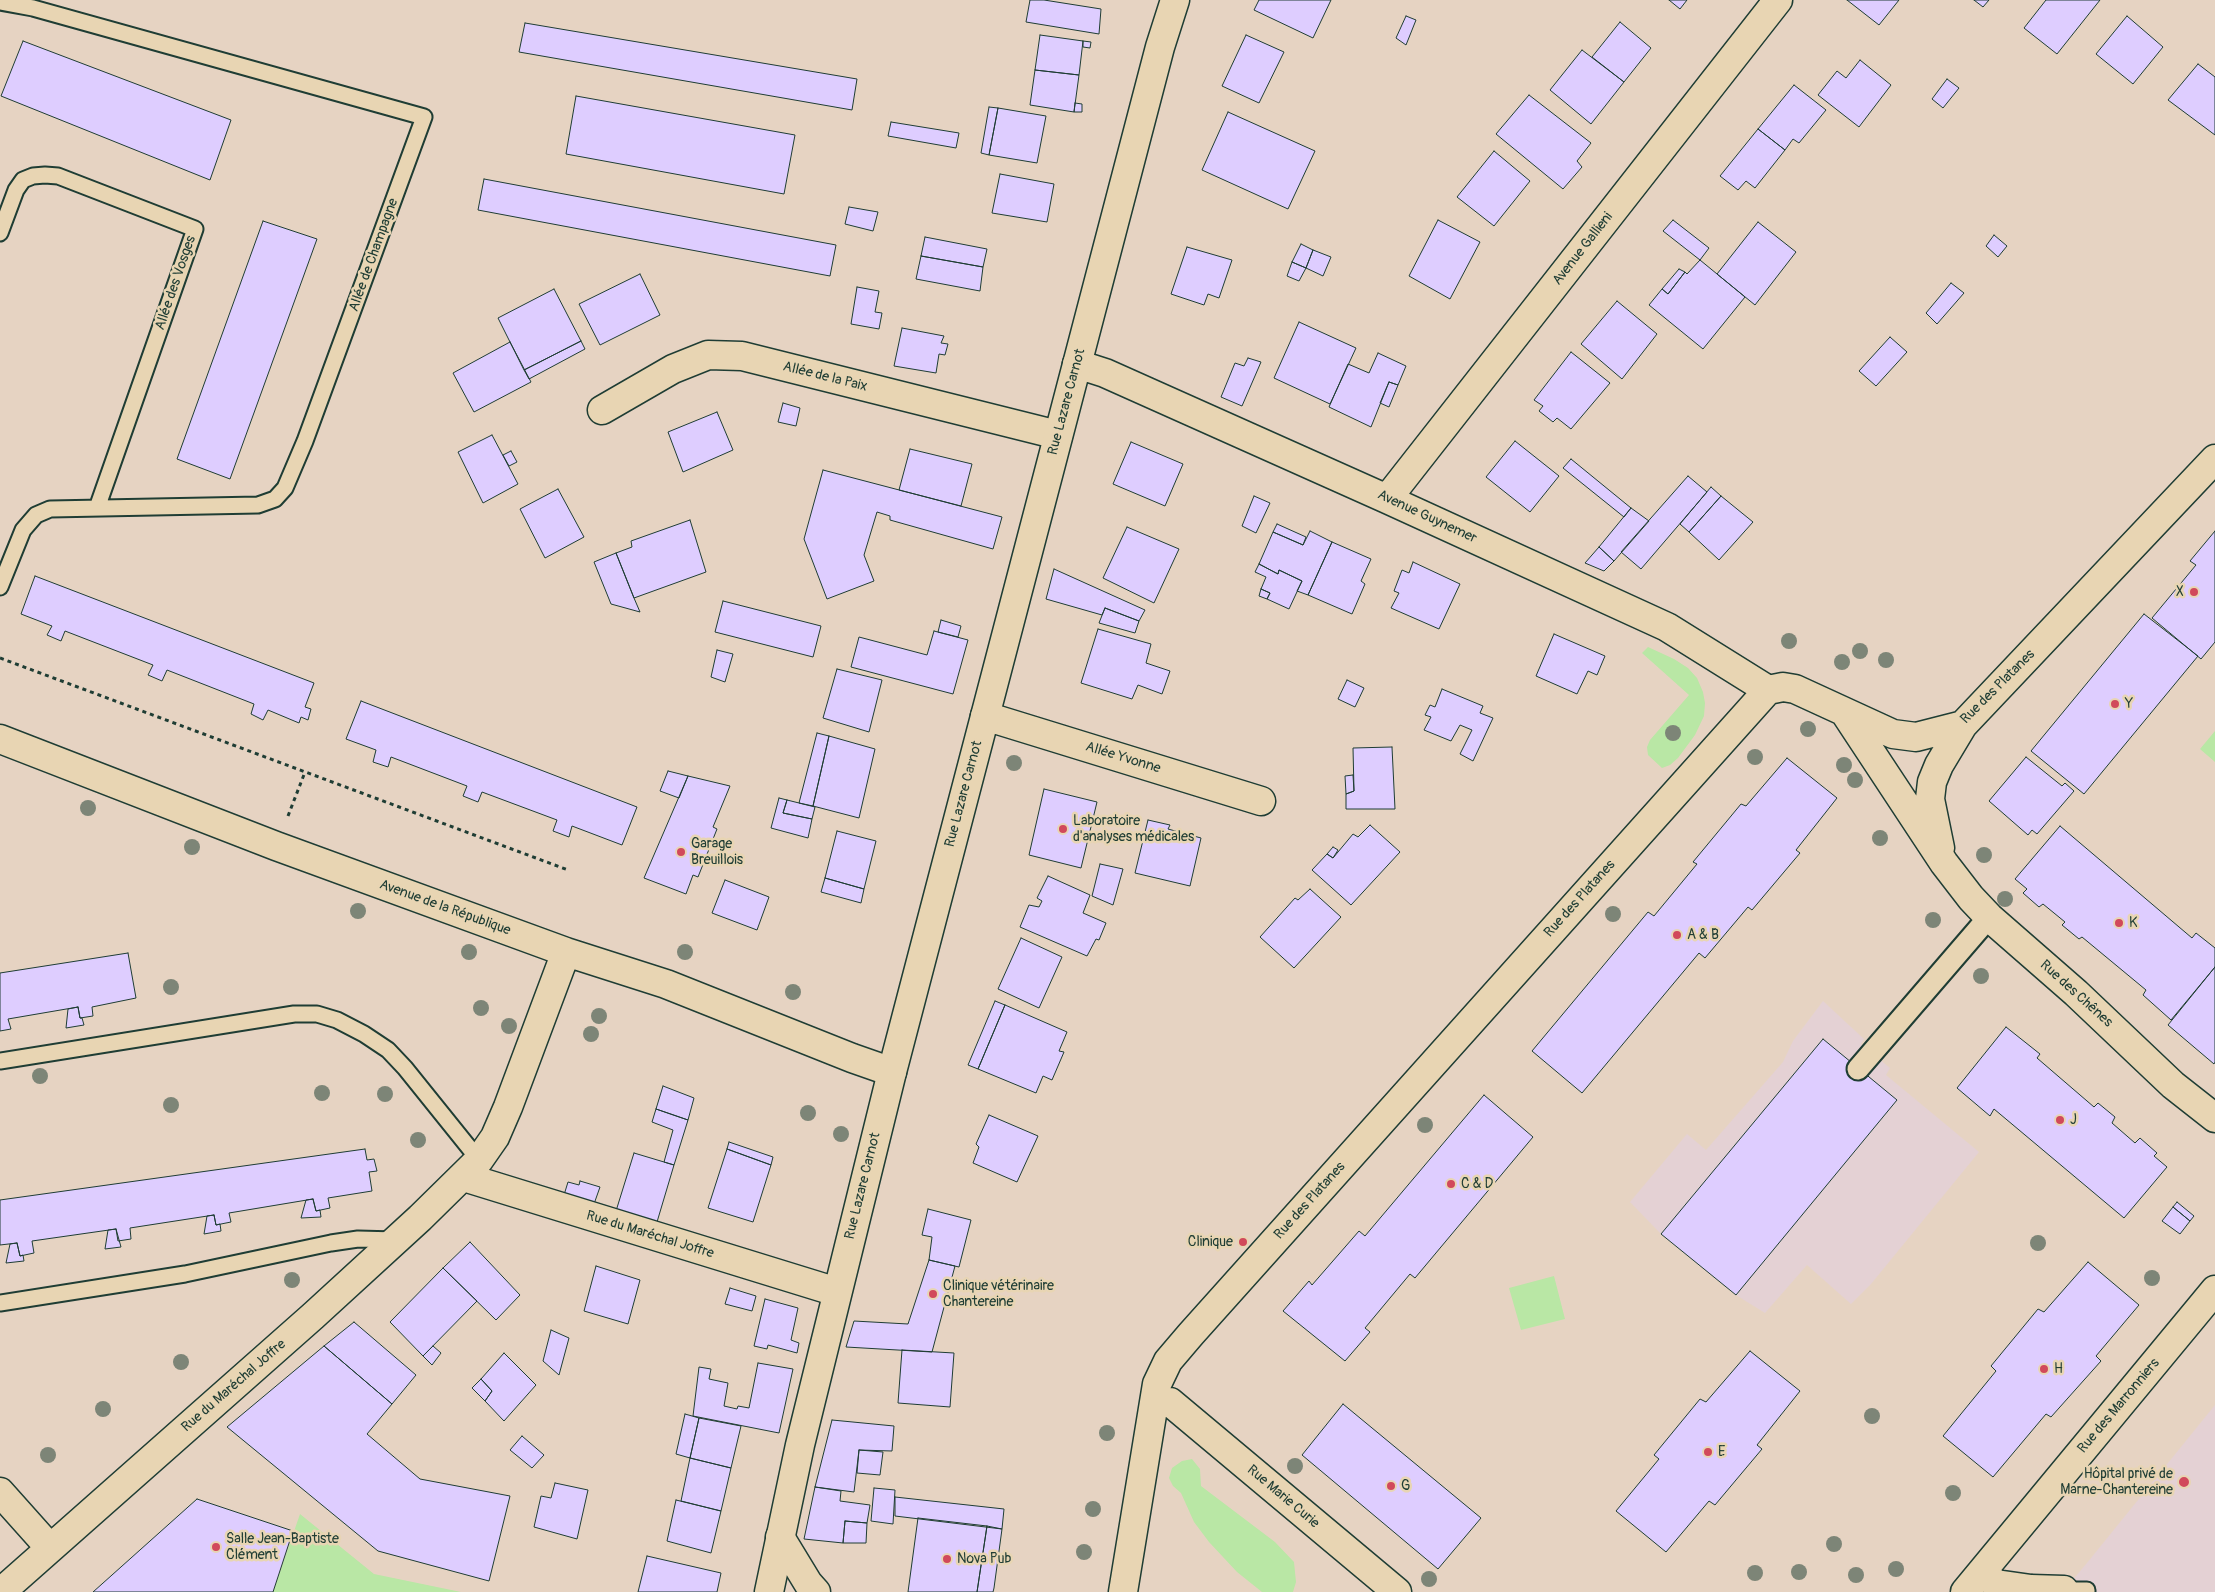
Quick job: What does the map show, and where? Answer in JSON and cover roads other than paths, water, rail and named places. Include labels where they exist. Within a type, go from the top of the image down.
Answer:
[{"type":"street","name":"Rue Lazare Carnot","points":[[769,1592],[837,1292],[892,1072],[1160,47],[1175,0]]},
{"type":"street","name":"Avenue Gallieni","points":[[1387,499],[1778,0]]},
{"type":"street","name":"Allée de la Paix","points":[[602,410],[673,369],[708,355],[742,356],[1058,435]]},
{"type":"street","name":"Avenue Guynemer","points":[[1077,364],[1105,373],[1667,627],[1768,690]]},
{"type":"street","name":"Rue des Platanes","points":[[1123,1592],[1157,1384],[1168,1361],[1768,690],[1783,687],[1795,689],[1894,734],[1916,737],[1963,725],[2215,458]]},
{"type":"street","name":"Rue des Chênes","points":[[1844,711],[1944,863],[1989,917],[2076,992],[2172,1085],[2213,1113]]},
{"type":"street","name":"Allée Yvonne","points":[[984,716],[1261,801]]},
{"type":"street","name":"Rue des Chênes","points":[[1944,863],[1930,799],[1932,782],[1939,764],[1963,725]]},
{"type":"street","name":"Avenue de la République","points":[[0,739],[276,846],[566,952],[666,984],[892,1072]]},
{"type":"street","points":[[1858,1069],[1989,917]]},
{"type":"street","name":"Rue du Maréchal Joffre","points":[[1,1592],[313,1316],[472,1168],[495,1138],[566,952]]},
{"type":"street","name":"Rue du Maréchal Joffre","points":[[472,1168],[837,1292]]},
{"type":"street","name":"Rue des Marronniers","points":[[1974,1582],[2215,1290]]},
{"type":"street","name":"Rue Marie Curie","points":[[1170,1402],[1397,1592]]},
{"type":"street","points":[[0,1492],[50,1548]]},
{"type":"street","points":[[780,1537],[808,1584],[816,1592]]},
{"type":"street","points":[[1974,1582],[2031,1589],[2075,1591]]},
{"type":"lane","name":"Allée de Champagne","points":[[0,2],[33,8],[424,117],[309,432],[285,488],[274,499],[258,505],[50,509],[36,515],[23,530],[0,587]]},
{"type":"lane","name":"Allée des Vosges","points":[[0,233],[16,190],[23,180],[33,176],[45,175],[58,176],[195,229],[97,508]]},
{"type":"lane","points":[[0,1061],[294,1014],[318,1014],[355,1029],[388,1050],[453,1127],[472,1168]]},
{"type":"lane","points":[[0,1303],[185,1274],[331,1243],[358,1239],[396,1240]]},
{"type":"place","name":"X","points":[[2194,592]]},
{"type":"place","name":"Y","points":[[2115,704]]},
{"type":"place","name":"Laboratoire d'analyses médicales","points":[[1063,829]]},
{"type":"place","name":"Garage Breuillois","points":[[681,852]]},
{"type":"place","name":"K","points":[[2119,923]]},
{"type":"place","name":"A & B","points":[[1677,935]]},
{"type":"place","name":"J","points":[[2060,1120]]},
{"type":"place","name":"C & D","points":[[1451,1184]]},
{"type":"place","name":"Clinique","points":[[1243,1242]]},
{"type":"place","name":"Clinique vétérinaire Chantereine","points":[[933,1294]]},
{"type":"place","name":"H","points":[[2044,1369]]},
{"type":"place","name":"E","points":[[1708,1452]]},
{"type":"place","name":"Hôpital privé de Marne-Chantereine","points":[[2184,1482]]},
{"type":"place","name":"G","points":[[1391,1486]]},
{"type":"place","name":"Salle Jean-Baptiste Clément","points":[[216,1547]]},
{"type":"place","name":"Nova Pub","points":[[947,1559]]}]
